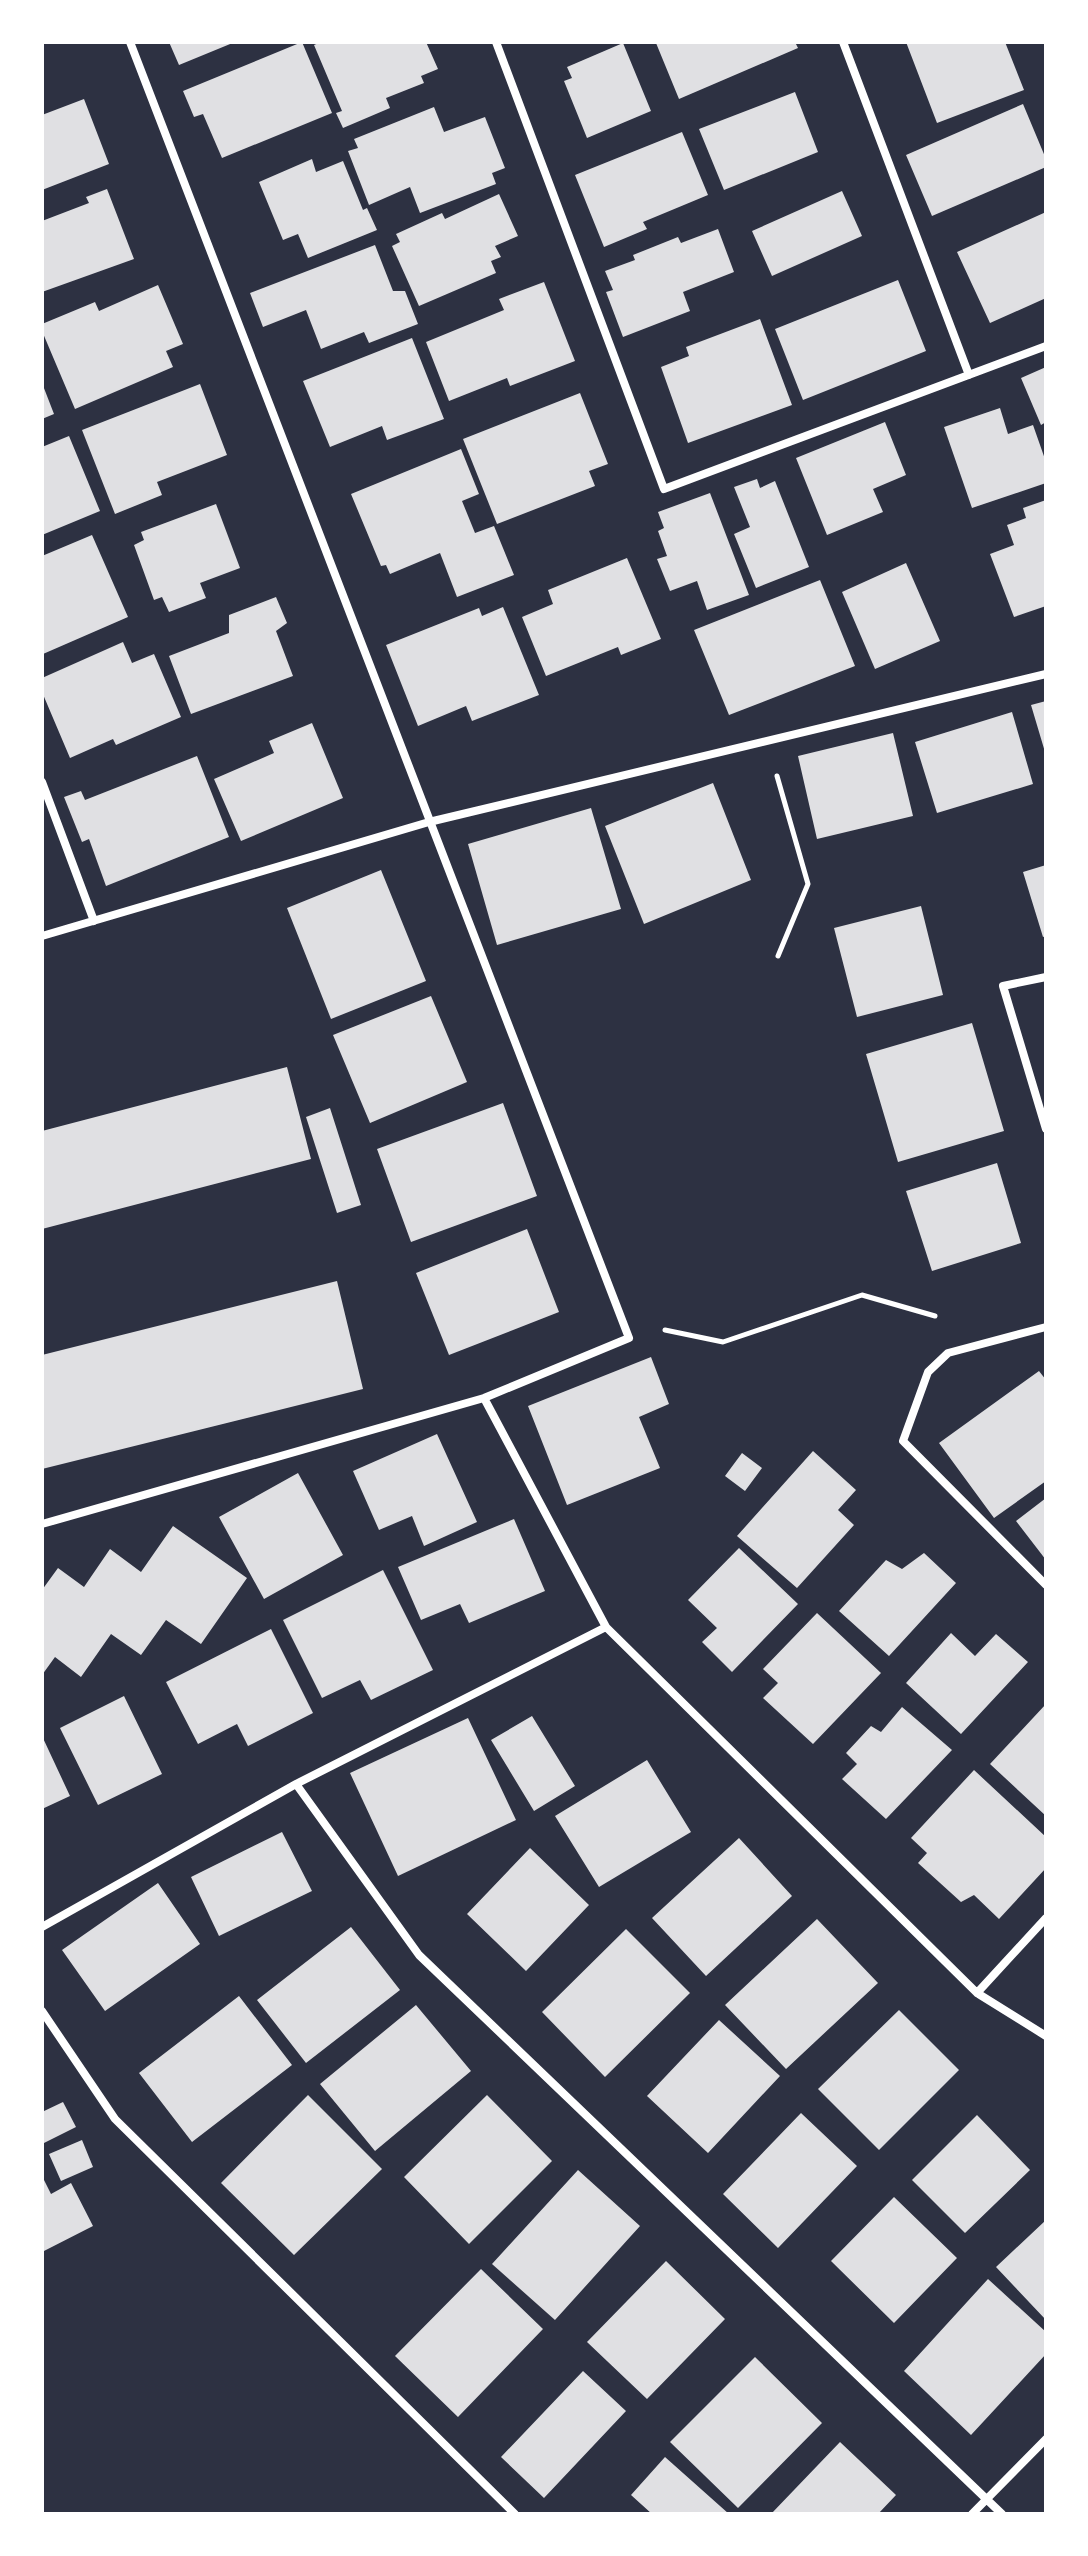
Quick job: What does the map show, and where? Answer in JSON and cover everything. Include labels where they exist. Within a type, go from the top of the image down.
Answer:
[{"type":"street","points":[[42,1524],[484,1398],[629,1338],[130,42]]},
{"type":"street","points":[[496,42],[664,489],[1046,346]]},
{"type":"street","points":[[843,42],[969,375]]},
{"type":"street","points":[[42,936],[429,822],[1046,674]]},
{"type":"street","points":[[42,782],[94,921]]},
{"type":"street","points":[[1046,977],[1003,986],[1046,1129]]},
{"type":"street","points":[[1046,1327],[948,1353],[928,1372],[903,1441],[1046,1585]]},
{"type":"street","points":[[484,1398],[606,1627],[977,1993],[1046,2036]]},
{"type":"street","points":[[42,1927],[296,1784],[606,1627]]},
{"type":"street","points":[[296,1784],[419,1955],[1002,2514]]},
{"type":"street","points":[[977,1993],[1046,1918]]},
{"type":"street","points":[[42,2011],[115,2119],[515,2514]]},
{"type":"street","points":[[972,2514],[1046,2439]]},
{"type":"path","points":[[766,740],[808,884],[778,956]]},
{"type":"path","points":[[629,1338],[662,1329],[723,1342],[862,1295],[942,1318],[948,1353]]},
{"type":"building","points":[[169,42],[235,42],[179,65]]},
{"type":"building","points":[[302,42],[332,113],[222,158],[203,114],[194,117],[183,91]]},
{"type":"building","points":[[321,42],[426,42],[438,69],[421,76],[424,83],[386,98],[390,108],[343,128],[336,113],[342,111],[314,45]]},
{"type":"building","points":[[658,42],[795,42],[798,48],[679,99]]},
{"type":"building","points":[[906,42],[1005,42],[1024,90],[937,123]]},
{"type":"building","points":[[623,43],[651,111],[587,138],[564,81],[572,78],[567,67]]},
{"type":"building","points":[[795,92],[818,152],[724,190],[699,129]]},
{"type":"building","points":[[84,99],[109,164],[42,190],[42,115]]},
{"type":"building","points":[[1023,104],[1046,159],[1046,167],[932,216],[906,155]]},
{"type":"building","points":[[434,107],[444,132],[485,117],[505,168],[492,173],[496,184],[420,213],[410,187],[369,205],[348,151],[358,148],[354,139]]},
{"type":"building","points":[[682,132],[708,195],[643,222],[647,229],[604,247],[575,175]]},
{"type":"building","points":[[312,159],[316,172],[343,161],[363,210],[367,208],[377,230],[308,258],[298,234],[283,240],[259,182]]},
{"type":"building","points":[[107,189],[134,259],[42,292],[42,221],[89,203],[86,197]]},
{"type":"building","points":[[842,191],[862,236],[772,276],[752,231]]},
{"type":"building","points":[[499,194],[518,236],[495,246],[501,257],[491,261],[496,273],[419,306],[392,246],[400,242],[396,234],[442,213],[445,219]]},
{"type":"building","points":[[1046,212],[1046,298],[990,323],[957,252]]},
{"type":"building","points":[[718,229],[734,272],[683,292],[690,311],[623,337],[606,292],[613,290],[605,271],[635,260],[633,255],[678,237],[681,243]]},
{"type":"building","points":[[375,245],[393,291],[405,291],[418,324],[369,343],[364,332],[321,349],[306,310],[263,327],[250,293]]},
{"type":"building","points":[[898,280],[926,351],[803,400],[775,329]]},
{"type":"building","points":[[544,282],[575,361],[510,386],[507,378],[449,401],[426,342],[504,310],[499,299]]},
{"type":"building","points":[[158,285],[183,344],[166,351],[173,367],[75,409],[42,331],[42,324],[95,302],[99,311]]},
{"type":"building","points":[[760,319],[792,405],[688,443],[661,367],[689,356],[686,347]]},
{"type":"building","points":[[412,338],[444,419],[387,440],[382,426],[330,447],[303,381]]},
{"type":"building","points":[[1046,367],[1046,422],[1041,425],[1021,378]]},
{"type":"building","points":[[42,383],[54,414],[42,419]]},
{"type":"building","points":[[200,384],[227,455],[157,482],[162,495],[115,514],[82,430]]},
{"type":"building","points":[[580,393],[608,464],[589,471],[595,486],[497,524],[463,439]]},
{"type":"building","points":[[1000,408],[1008,434],[1033,425],[1046,462],[1046,483],[972,508],[944,427]]},
{"type":"building","points":[[885,422],[906,475],[873,489],[883,512],[827,535],[796,458]]},
{"type":"building","points":[[69,436],[100,511],[42,535],[42,447]]},
{"type":"building","points":[[461,449],[479,494],[462,501],[475,533],[494,526],[514,575],[457,597],[440,553],[390,574],[386,565],[381,566],[351,494]]},
{"type":"building","points":[[757,479],[760,488],[775,481],[809,567],[756,588],[734,534],[750,527],[734,487]]},
{"type":"building","points":[[710,493],[749,595],[707,610],[697,581],[670,591],[657,559],[667,556],[658,531],[664,528],[658,512]]},
{"type":"building","points":[[1046,500],[1046,606],[1014,617],[990,554],[1014,545],[1007,525],[1026,518],[1023,508]]},
{"type":"building","points":[[216,504],[240,568],[200,583],[206,598],[169,612],[162,597],[154,600],[134,545],[144,540],[141,532]]},
{"type":"building","points":[[92,535],[128,617],[43,654],[42,556]]},
{"type":"building","points":[[627,558],[661,639],[621,655],[618,647],[546,676],[522,617],[553,604],[548,590]]},
{"type":"building","points":[[906,563],[940,641],[875,669],[842,592]]},
{"type":"building","points":[[820,580],[855,666],[729,715],[694,630]]},
{"type":"building","points":[[276,597],[287,623],[276,631],[293,676],[191,714],[169,656],[229,633],[229,615]]},
{"type":"building","points":[[503,607],[539,695],[472,721],[466,706],[418,726],[386,645],[479,608],[482,616]]},
{"type":"building","points":[[123,642],[132,663],[154,654],[181,717],[116,745],[113,739],[70,758],[42,692],[42,678]]},
{"type":"building","points":[[1046,701],[1046,752],[1045,752],[1031,705]]},
{"type":"building","points":[[1012,712],[1033,784],[937,813],[915,742]]},
{"type":"building","points":[[312,723],[343,798],[241,841],[214,779],[274,753],[269,741]]},
{"type":"building","points":[[893,733],[913,816],[817,839],[798,756]]},
{"type":"building","points":[[197,756],[229,837],[106,886],[89,839],[82,842],[64,797],[81,791],[85,800]]},
{"type":"building","points":[[713,783],[751,880],[644,924],[605,826]]},
{"type":"building","points":[[591,808],[621,909],[497,945],[468,844]]},
{"type":"building","points":[[1046,865],[1046,936],[1043,937],[1023,872]]},
{"type":"building","points":[[381,870],[426,981],[331,1019],[287,908]]},
{"type":"building","points":[[921,906],[943,995],[857,1017],[834,928]]},
{"type":"building","points":[[431,996],[467,1082],[370,1123],[333,1035]]},
{"type":"building","points":[[972,1023],[1004,1131],[898,1162],[866,1054]]},
{"type":"building","points":[[287,1067],[311,1159],[42,1229],[42,1131]]},
{"type":"building","points":[[503,1103],[537,1196],[411,1242],[377,1149]]},
{"type":"building","points":[[330,1108],[361,1205],[337,1213],[306,1117]]},
{"type":"building","points":[[997,1163],[1021,1243],[932,1271],[906,1191]]},
{"type":"building","points":[[527,1229],[559,1312],[449,1355],[416,1273]]},
{"type":"building","points":[[337,1281],[363,1389],[42,1469],[42,1355]]},
{"type":"building","points":[[651,1357],[669,1404],[639,1417],[660,1468],[567,1505],[528,1406]]},
{"type":"building","points":[[1039,1371],[1046,1380],[1046,1481],[994,1518],[939,1443]]},
{"type":"building","points":[[437,1434],[477,1522],[424,1546],[412,1516],[379,1530],[353,1471]]},
{"type":"building","points":[[813,1451],[856,1490],[838,1510],[854,1525],[797,1588],[737,1536]]},
{"type":"building","points":[[742,1453],[762,1468],[745,1491],[725,1476]]},
{"type":"building","points":[[298,1473],[343,1555],[264,1599],[219,1517]]},
{"type":"building","points":[[1046,1498],[1046,1560],[1016,1521]]},
{"type":"building","points":[[514,1519],[545,1591],[469,1623],[460,1604],[421,1620],[398,1567]]},
{"type":"building","points":[[173,1526],[247,1578],[201,1644],[166,1620],[141,1655],[111,1634],[81,1677],[55,1657],[42,1675],[42,1590],[58,1568],[84,1587],[110,1549],[141,1572]]},
{"type":"building","points":[[739,1548],[798,1604],[732,1672],[702,1642],[717,1628],[688,1600]]},
{"type":"building","points":[[924,1553],[956,1583],[889,1656],[839,1611],[886,1560],[902,1569]]},
{"type":"building","points":[[383,1570],[433,1670],[371,1700],[360,1680],[322,1698],[283,1620]]},
{"type":"building","points":[[817,1613],[881,1673],[813,1744],[763,1698],[778,1683],[763,1669]]},
{"type":"building","points":[[271,1629],[313,1713],[248,1746],[237,1724],[198,1744],[166,1682]]},
{"type":"building","points":[[951,1633],[975,1656],[996,1634],[1028,1662],[961,1734],[906,1683]]},
{"type":"building","points":[[124,1696],[162,1774],[98,1805],[60,1728]]},
{"type":"building","points":[[1046,1704],[1046,1816],[990,1764]]},
{"type":"building","points":[[902,1707],[952,1750],[886,1819],[842,1779],[857,1764],[846,1753],[871,1726],[881,1732]]},
{"type":"building","points":[[532,1716],[575,1786],[534,1811],[491,1740]]},
{"type":"building","points":[[468,1718],[516,1820],[398,1876],[350,1773]]},
{"type":"building","points":[[42,1736],[70,1796],[42,1809]]},
{"type":"building","points":[[647,1760],[691,1832],[599,1887],[555,1816]]},
{"type":"building","points":[[974,1770],[1046,1837],[1046,1868],[999,1919],[974,1895],[961,1902],[918,1863],[927,1853],[911,1838]]},
{"type":"building","points":[[282,1832],[312,1891],[219,1936],[191,1877]]},
{"type":"building","points":[[739,1838],[792,1896],[706,1976],[652,1918]]},
{"type":"building","points":[[530,1848],[589,1905],[526,1971],[467,1914]]},
{"type":"building","points":[[158,1883],[200,1944],[105,2011],[62,1950]]},
{"type":"building","points":[[817,1919],[878,1983],[786,2069],[725,2005]]},
{"type":"building","points":[[351,1927],[400,1990],[306,2063],[257,2000]]},
{"type":"building","points":[[626,1929],[690,1993],[605,2077],[542,2012]]},
{"type":"building","points":[[239,1996],[292,2065],[192,2142],[139,2073]]},
{"type":"building","points":[[416,2005],[471,2071],[375,2151],[320,2084]]},
{"type":"building","points":[[899,2010],[959,2070],[879,2150],[818,2089]]},
{"type":"building","points":[[719,2020],[780,2076],[708,2153],[647,2096]]},
{"type":"building","points":[[308,2095],[382,2169],[294,2255],[221,2183]]},
{"type":"building","points":[[487,2095],[552,2161],[469,2244],[404,2177]]},
{"type":"building","points":[[63,2102],[76,2127],[42,2144],[42,2112]]},
{"type":"building","points":[[801,2113],[857,2166],[778,2248],[723,2194]]},
{"type":"building","points":[[977,2115],[1030,2170],[965,2233],[912,2180]]},
{"type":"building","points":[[82,2140],[93,2167],[61,2181],[49,2154]]},
{"type":"building","points":[[578,2170],[640,2226],[555,2320],[492,2264]]},
{"type":"building","points":[[42,2176],[51,2194],[71,2183],[93,2226],[42,2252]]},
{"type":"building","points":[[894,2197],[957,2258],[894,2323],[831,2261]]},
{"type":"building","points":[[1046,2220],[1046,2320],[996,2267]]},
{"type":"building","points":[[666,2261],[725,2319],[647,2399],[587,2342]]},
{"type":"building","points":[[481,2269],[543,2329],[458,2417],[395,2356]]},
{"type":"building","points":[[988,2279],[1046,2332],[1046,2354],[971,2435],[904,2371]]},
{"type":"building","points":[[755,2357],[822,2423],[738,2508],[670,2442]]},
{"type":"building","points":[[583,2371],[626,2411],[544,2498],[501,2457]]},
{"type":"building","points":[[840,2442],[896,2495],[878,2514],[771,2514]]},
{"type":"building","points":[[665,2457],[729,2514],[652,2514],[631,2495]]}]
